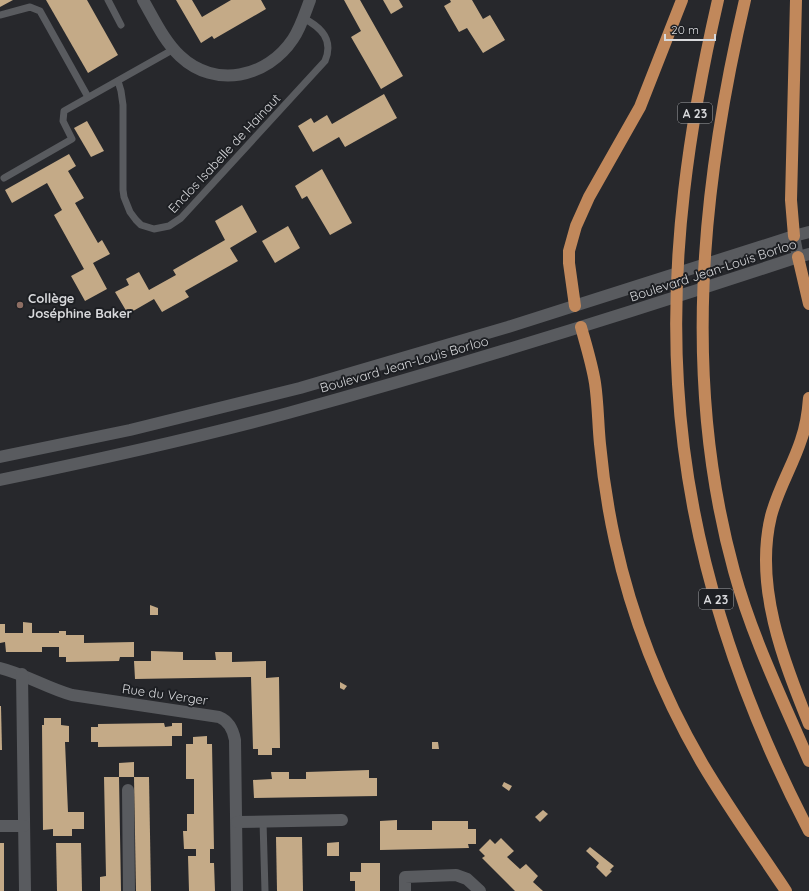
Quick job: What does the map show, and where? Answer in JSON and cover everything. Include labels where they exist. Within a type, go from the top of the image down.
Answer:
[{"type":"highway","points":[[575,306],[568,263],[569,251],[576,226],[588,197],[640,107],[682,0]]},
{"type":"highway","name":"A 23","points":[[718,0],[703,71],[687,161],[680,228],[677,276],[676,351],[680,418],[686,468],[698,532],[728,639],[751,706],[771,752],[809,831]]},
{"type":"highway","name":"A 23","points":[[745,0],[732,56],[719,129],[707,220],[703,342],[705,398],[709,440],[718,498],[734,571],[752,626],[777,689],[809,761]]},
{"type":"highway","points":[[794,236],[791,200],[796,0]]},
{"type":"highway","points":[[803,256],[809,304]]},
{"type":"highway","points":[[580,327],[590,358],[595,382],[605,490],[613,533],[626,588],[646,644],[680,722],[702,763],[786,891]]},
{"type":"highway","points":[[809,398],[807,418],[801,440],[771,515],[767,542],[767,559],[768,592],[775,627],[786,664],[809,724]]},
{"type":"main road","points":[[143,0],[164,36],[188,63],[205,72],[226,76],[247,73],[255,70],[268,63],[282,52],[293,39],[310,0]]},
{"type":"main road","name":"Boulevard Jean-Louis Borloo","points":[[0,457],[130,430],[274,395],[575,306],[809,232]]},
{"type":"main road","points":[[794,236],[803,256]]},
{"type":"main road","name":"Boulevard Jean-Louis Borloo","points":[[0,480],[159,445],[288,413],[580,327],[803,256]]},
{"type":"main road","points":[[575,306],[580,327]]},
{"type":"main road","name":"Rue du Verger","points":[[0,668],[22,674],[49,687],[72,695],[219,716],[224,719],[231,727],[235,740],[237,891]]},
{"type":"main road","points":[[22,674],[25,891]]},
{"type":"main road","points":[[128,790],[129,891]]},
{"type":"main road","points":[[237,822],[342,820]]},
{"type":"main road","points":[[0,826],[24,826]]},
{"type":"main road","points":[[405,891],[405,877],[456,875],[468,879],[480,891]]},
{"type":"lane","points":[[108,0],[121,25]]},
{"type":"lane","points":[[0,15],[30,7],[40,11],[88,97]]},
{"type":"lane","name":"Enclos Isabelle de Hainaut","points":[[118,81],[123,105],[123,190],[127,205],[136,220],[147,228],[154,229],[169,226],[181,218],[325,61],[328,46],[325,36],[315,24],[303,18]]},
{"type":"lane","points":[[4,178],[72,139],[63,121],[64,111],[174,49]]},
{"type":"lane","points":[[263,821],[265,891]]},
{"type":"building","points":[[0,0],[13,0],[0,7]]},
{"type":"building","points":[[46,0],[87,0],[118,55],[88,73]]},
{"type":"building","points":[[176,0],[192,0],[202,17],[231,0],[261,0],[266,9],[214,39],[212,36],[201,43]]},
{"type":"building","points":[[344,0],[360,0],[403,76],[381,89],[351,37],[361,31]]},
{"type":"building","points":[[383,0],[399,0],[403,7],[391,14]]},
{"type":"building","points":[[450,0],[472,0],[483,19],[490,15],[505,40],[483,53],[467,28],[459,32],[444,6],[451,2]]},
{"type":"building","points":[[384,94],[397,118],[345,147],[339,137],[313,152],[298,126],[311,118],[314,123],[327,115],[332,124]]},
{"type":"building","points":[[87,121],[104,151],[91,157],[74,128]]},
{"type":"building","points":[[69,154],[76,166],[68,171],[84,198],[75,203],[98,243],[102,240],[110,254],[93,263],[107,289],[85,301],[71,276],[84,269],[54,215],[62,210],[47,183],[12,203],[5,190]]},
{"type":"building","points":[[322,169],[352,223],[330,235],[307,196],[302,199],[295,186]]},
{"type":"building","points":[[242,205],[257,232],[230,248],[238,261],[185,291],[189,297],[162,312],[154,299],[128,314],[115,292],[129,285],[126,279],[139,272],[149,290],[176,275],[173,270],[225,240],[215,221]]},
{"type":"building","points":[[288,226],[300,248],[275,263],[262,241]]},
{"type":"building","points":[[150,605],[158,608],[158,615],[150,615]]},
{"type":"building","points":[[23,622],[32,623],[32,633],[59,633],[59,631],[66,631],[66,635],[84,635],[84,643],[134,642],[134,657],[120,657],[119,661],[66,662],[66,657],[59,657],[59,647],[42,647],[42,652],[6,652],[5,642],[0,643],[0,624],[5,624],[5,633],[23,633]]},
{"type":"building","points":[[151,651],[183,652],[183,660],[216,660],[215,652],[232,652],[232,662],[266,661],[266,678],[279,677],[280,748],[272,748],[272,755],[258,755],[258,749],[253,749],[251,677],[135,679],[134,661],[151,661]]},
{"type":"building","points":[[340,682],[347,686],[344,690],[340,688]]},
{"type":"building","points":[[1,706],[2,750],[0,750]]},
{"type":"building","points":[[44,718],[61,718],[61,725],[69,726],[69,742],[65,742],[68,812],[84,812],[84,829],[72,829],[72,836],[53,836],[53,829],[43,830],[42,725],[44,725]]},
{"type":"building","points":[[164,723],[165,727],[172,726],[172,723],[182,723],[182,736],[172,736],[172,746],[98,747],[98,742],[91,742],[91,727],[98,727],[98,724]]},
{"type":"building","points":[[207,736],[207,744],[212,744],[214,849],[210,849],[210,863],[214,863],[215,891],[189,891],[188,856],[196,856],[196,849],[184,849],[183,831],[187,831],[187,814],[194,814],[194,779],[186,779],[186,744],[193,744],[193,737]]},
{"type":"building","points":[[432,742],[438,742],[439,749],[432,749]]},
{"type":"building","points":[[134,762],[134,777],[119,777],[119,763]]},
{"type":"building","points":[[369,770],[369,778],[377,778],[377,796],[254,798],[253,780],[272,779],[271,772],[289,772],[289,779],[306,779],[306,772]]},
{"type":"building","points":[[104,777],[119,777],[121,891],[100,891],[100,877],[106,876]]},
{"type":"building","points":[[134,777],[149,777],[151,891],[136,891]]},
{"type":"building","points":[[504,782],[512,786],[509,791],[502,786]]},
{"type":"building","points":[[543,810],[548,814],[540,822],[535,817]]},
{"type":"building","points":[[397,820],[397,830],[432,830],[432,821],[468,821],[468,829],[476,829],[476,844],[468,844],[469,848],[380,850],[380,821]]},
{"type":"building","points":[[276,837],[302,837],[303,891],[277,891]]},
{"type":"building","points":[[501,838],[514,851],[507,857],[520,869],[526,864],[538,876],[533,882],[543,891],[515,891],[482,858],[485,856],[479,850],[490,839],[495,844]]},
{"type":"building","points":[[339,842],[339,856],[327,856],[327,843]]},
{"type":"building","points":[[0,843],[4,843],[4,891],[0,891]]},
{"type":"building","points":[[56,843],[81,843],[82,891],[57,891]]},
{"type":"building","points":[[590,847],[614,866],[610,870],[612,871],[606,877],[596,867],[599,863],[586,851]]},
{"type":"building","points":[[361,863],[380,863],[380,891],[355,891],[355,881],[350,881],[350,872],[361,872]]},
{"type":"place","name":"Collège Joséphine Baker","points":[[20,305]]}]
